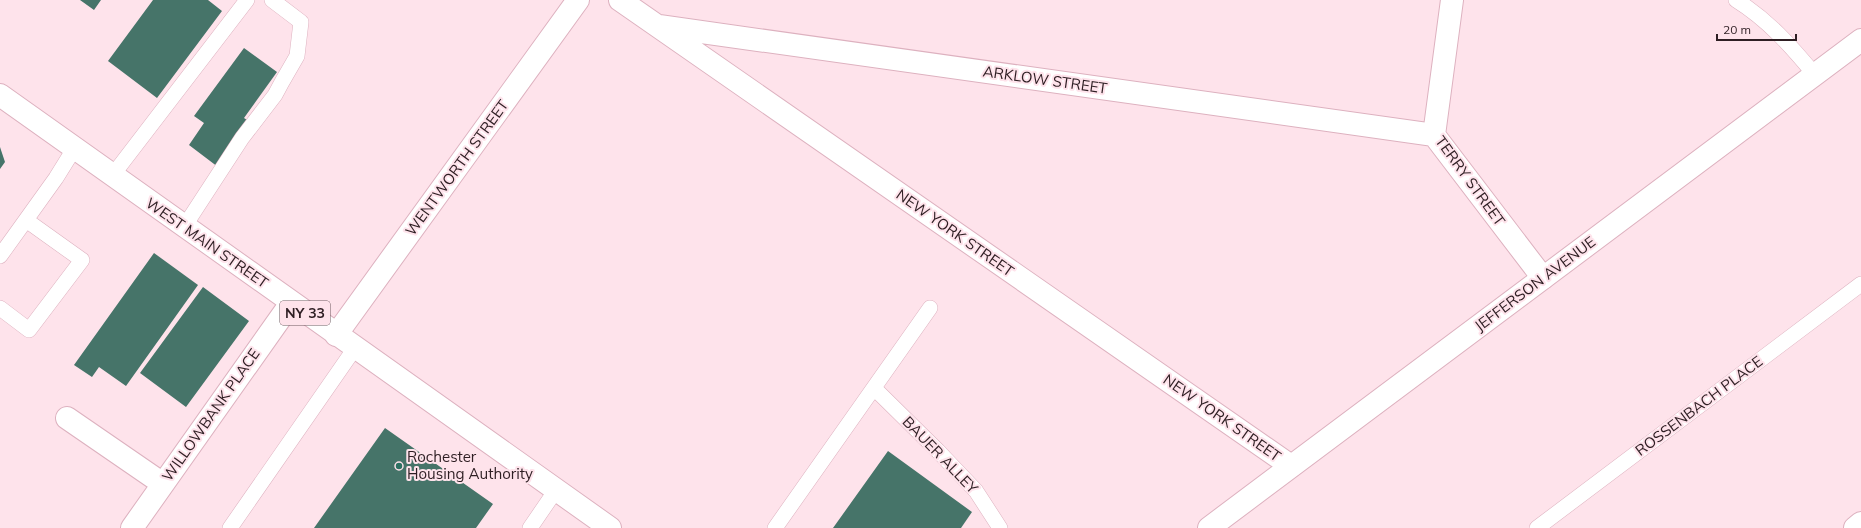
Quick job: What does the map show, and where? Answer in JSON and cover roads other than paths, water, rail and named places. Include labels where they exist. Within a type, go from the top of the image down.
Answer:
[{"type":"street","name":"WENTWORTH STREET","points":[[336,335],[578,0]]},
{"type":"street","name":"NEW YORK STREET","points":[[620,0],[1291,466]]},
{"type":"street","name":"TERRY STREET","points":[[1452,0],[1434,135],[1543,278]]},
{"type":"street","name":"ARKLOW STREET","points":[[655,25],[1434,135]]},
{"type":"street","name":"JEFFERSON AVENUE","points":[[1209,528],[1861,40]]},
{"type":"street","name":"WEST MAIN STREET","points":[[0,95],[112,176],[610,528]]},
{"type":"street","name":"WILLOWBANK PLACE","points":[[132,528],[291,303]]},
{"type":"street","points":[[67,418],[163,484]]},
{"type":"street","points":[[1855,528],[1861,523]]},
{"type":"lane","points":[[112,176],[247,0]]},
{"type":"lane","points":[[184,227],[242,138],[275,95],[297,56],[301,22],[272,0]]},
{"type":"lane","points":[[1736,0],[1757,13],[1784,38],[1815,75]]},
{"type":"lane","points":[[0,256],[74,149]]},
{"type":"lane","points":[[0,308],[29,330],[82,260],[26,220]]},
{"type":"lane","name":"ROSSENBACH PLACE","points":[[1537,528],[1861,284]]},
{"type":"lane","points":[[775,528],[930,308]]},
{"type":"lane","points":[[230,528],[355,348]]},
{"type":"lane","name":"BAUER ALLEY","points":[[874,388],[976,491],[1000,528]]},
{"type":"lane","points":[[530,528],[556,490]]},
{"type":"place","name":"Rochester Housing Authority","points":[[399,466]]}]
